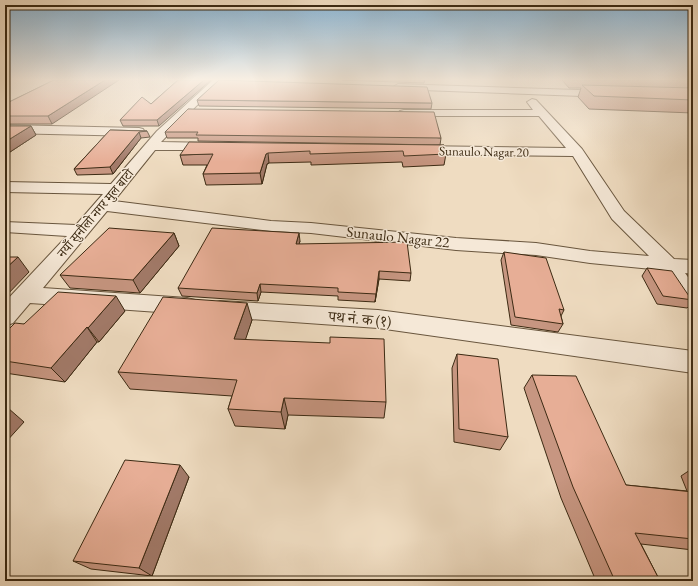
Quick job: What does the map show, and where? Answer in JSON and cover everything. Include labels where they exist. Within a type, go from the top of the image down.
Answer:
[{"type":"street","name":"नयाँ सुनौलो नगर मुल बाटो","points":[[5,317],[81,231],[162,132],[195,107]]},
{"type":"street","points":[[537,107],[577,152],[618,215],[668,264],[693,300]]},
{"type":"street","points":[[390,113],[504,114],[541,112]]},
{"type":"street","points":[[5,129],[162,132]]},
{"type":"street","points":[[152,146],[230,147]]},
{"type":"street","name":"Sunaulo Nagar 20","points":[[404,149],[577,152]]},
{"type":"street","points":[[5,187],[116,189]]},
{"type":"street","name":"Sunaulo Nagar 22","points":[[103,205],[271,226],[311,228],[456,244],[536,249],[590,257],[693,267]]},
{"type":"street","points":[[5,227],[81,231]]},
{"type":"street","name":"पथ नं. क (१)","points":[[25,295],[378,320],[693,362]]},
{"type":"building","points":[[5,107],[62,107],[48,116],[5,116]]},
{"type":"building","points":[[132,107],[172,107],[157,120],[120,120]]},
{"type":"building","points":[[188,109],[434,112],[441,138],[196,135],[198,132],[165,132]]},
{"type":"building","points":[[5,126],[31,126],[5,142]]},
{"type":"building","points":[[110,130],[147,131],[139,132],[110,167],[74,169]]},
{"type":"building","points":[[189,142],[444,145],[446,154],[404,156],[403,151],[310,154],[310,151],[268,153],[266,154],[260,173],[203,174],[213,154],[180,155]]},
{"type":"building","points":[[109,228],[174,233],[133,280],[60,275]]},
{"type":"building","points":[[212,228],[299,233],[296,244],[407,242],[411,273],[379,271],[376,294],[338,292],[338,288],[260,284],[257,293],[178,288]]},
{"type":"building","points":[[504,252],[546,258],[564,310],[559,309],[563,324],[515,317]]},
{"type":"building","points":[[5,257],[18,257],[5,269]]},
{"type":"building","points":[[647,268],[672,271],[693,300],[663,296]]},
{"type":"building","points":[[58,292],[116,296],[51,368],[5,361],[5,333],[15,323],[24,324]]},
{"type":"building","points":[[163,297],[247,303],[234,339],[330,343],[330,337],[384,339],[386,402],[284,398],[281,412],[228,409],[237,380],[118,372]]},
{"type":"building","points":[[457,354],[498,359],[508,437],[459,429]]},
{"type":"building","points":[[532,375],[576,376],[626,485],[693,492],[693,539],[635,533],[660,581],[615,581],[573,487]]},
{"type":"building","points":[[125,460],[180,465],[139,568],[73,561]]}]
